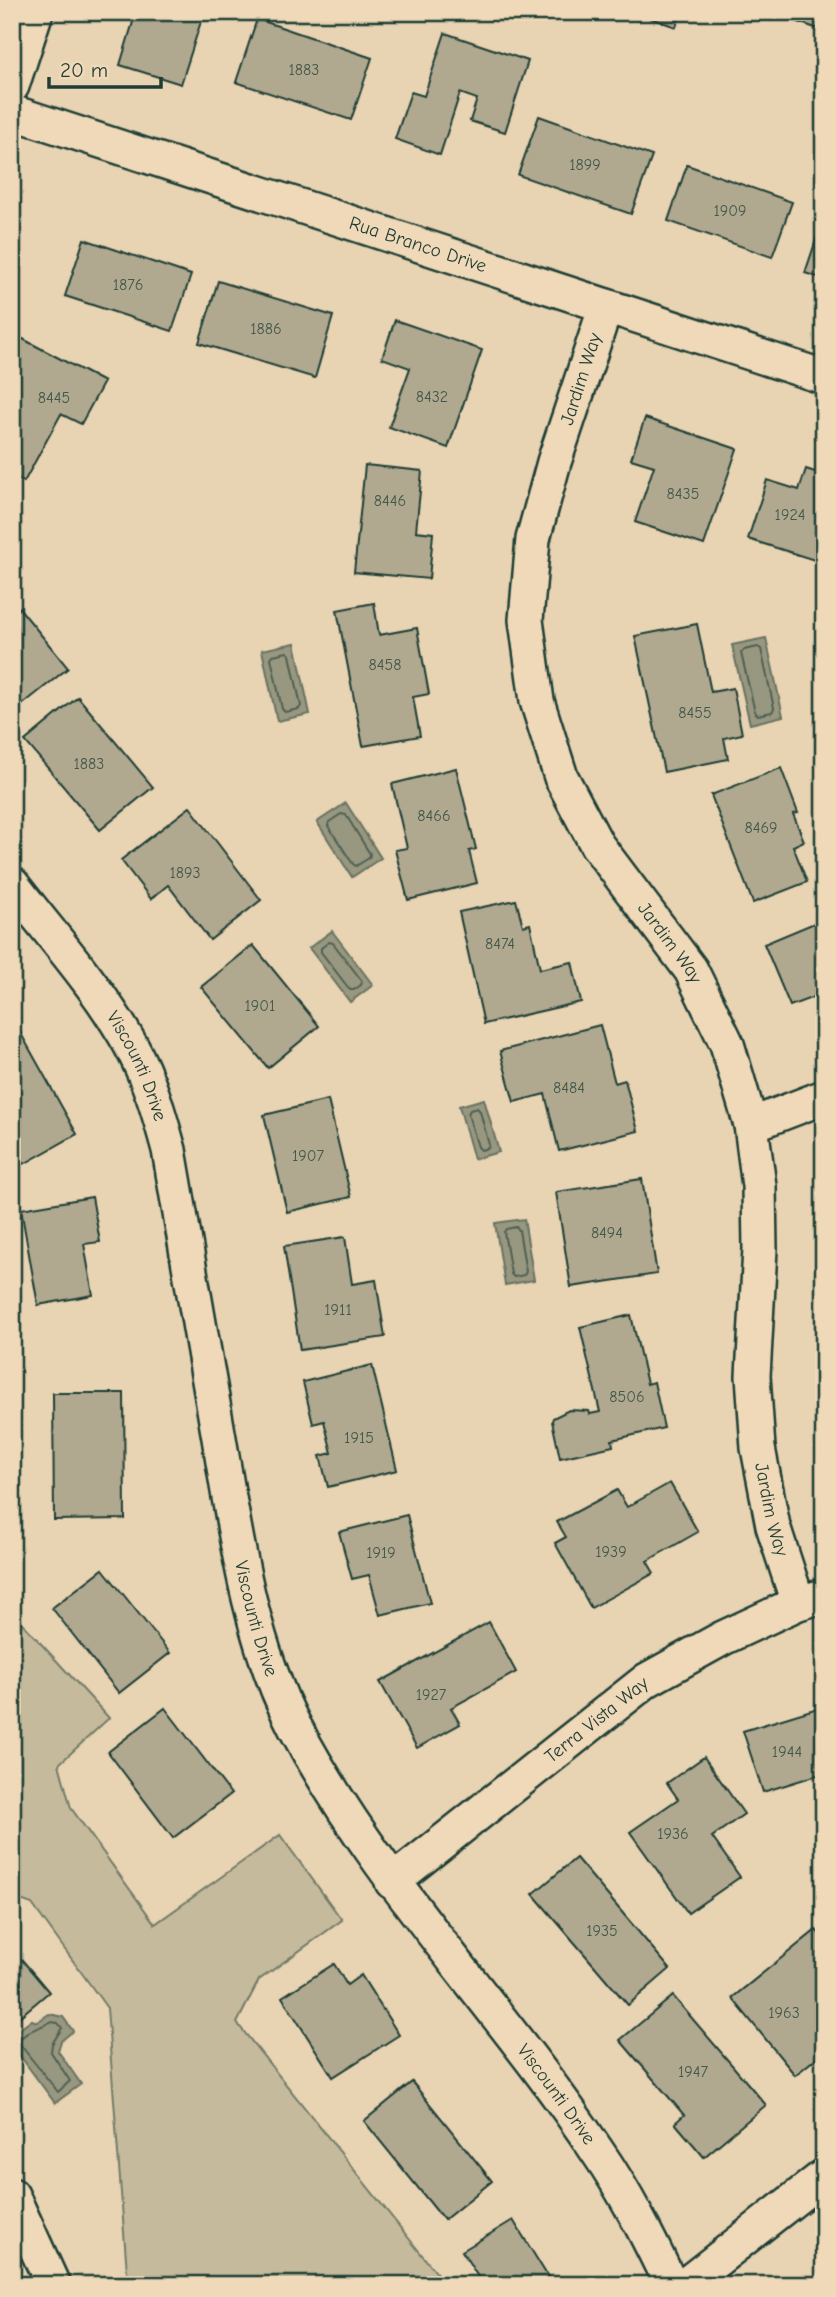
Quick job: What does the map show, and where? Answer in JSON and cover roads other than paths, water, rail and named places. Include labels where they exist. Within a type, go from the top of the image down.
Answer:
[{"type":"street","points":[[12,86],[36,12]]},
{"type":"street","name":"Rua Branco Drive","points":[[12,112],[824,377]]},
{"type":"street","name":"Jardim Way","points":[[606,306],[554,463],[533,540],[526,620],[537,701],[561,777],[597,845],[691,970],[727,1044],[751,1125],[759,1186],[760,1249],[752,1376],[758,1448],[773,1527],[811,1600]]},
{"type":"street","name":"Viscounti Drive","points":[[12,884],[100,998],[130,1043],[153,1092],[169,1150],[246,1587],[266,1655],[293,1723],[329,1788],[392,1882],[555,2091],[599,2153],[649,2239],[670,2285]]},
{"type":"street","points":[[751,1125],[824,1097]]},
{"type":"street","name":"Terra Vista Way","points":[[392,1882],[647,1681],[723,1638],[811,1600]]},
{"type":"street","points":[[685,2285],[824,2176]]},
{"type":"street","points":[[12,2195],[53,2285]]},
{"type":"water","points":[[766,638],[783,716],[750,724],[732,645]]},
{"type":"water","points":[[295,643],[310,714],[277,721],[262,650]]},
{"type":"water","points":[[346,803],[381,858],[352,877],[317,822]]},
{"type":"water","points":[[332,931],[373,985],[350,1002],[309,948]]},
{"type":"water","points":[[484,1099],[499,1152],[474,1159],[459,1106]]},
{"type":"water","points":[[524,1219],[534,1280],[505,1285],[495,1223]]},
{"type":"water","points":[[49,2014],[63,2017],[73,2031],[61,2041],[58,2051],[81,2084],[55,2103],[12,2045],[12,2035],[32,2020],[37,2022]]}]
